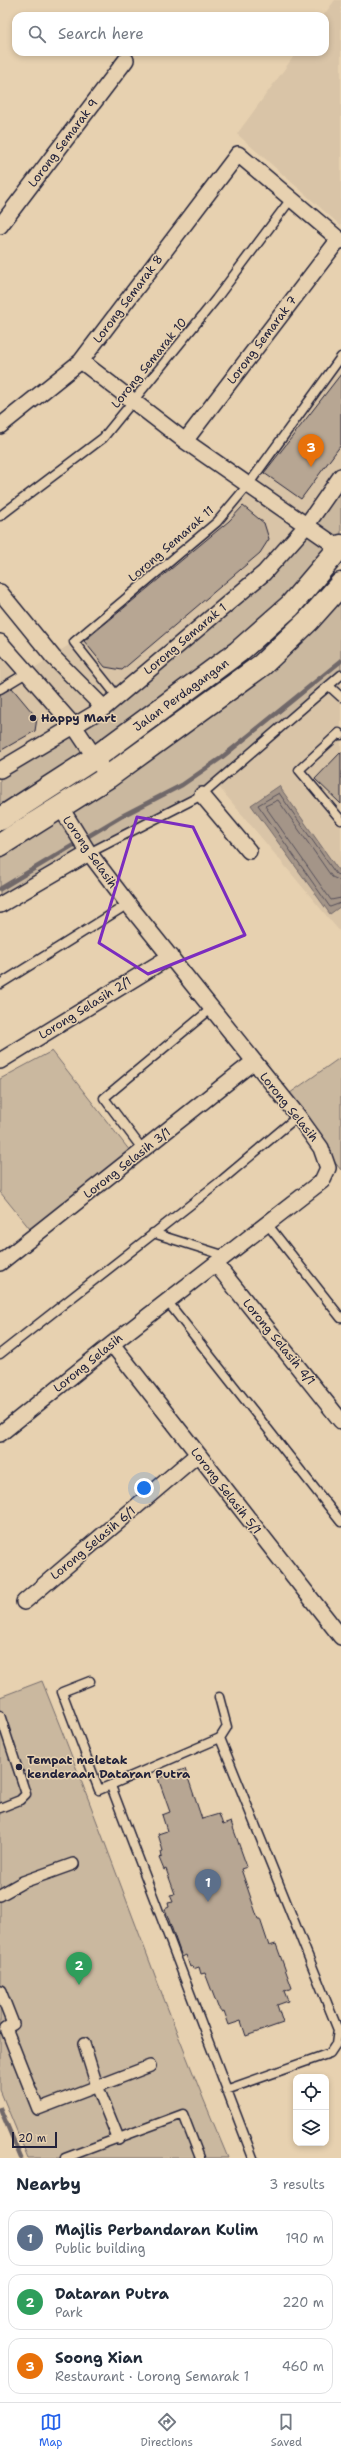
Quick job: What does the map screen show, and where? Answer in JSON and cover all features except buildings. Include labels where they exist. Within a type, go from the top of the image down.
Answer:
[{"type":"main road","name":"Jalan Perdagangan","points":[[0,819],[96,757],[238,652],[290,606],[340,547]]},
{"type":"main road","name":"Jalan Perdagangan","points":[[0,845],[66,817],[108,777],[262,665],[310,620],[341,584]]},
{"type":"street","name":"Lorong Semarak 9","points":[[0,226],[126,60]]},
{"type":"street","name":"Lorong Semarak 8","points":[[0,426],[81,361],[238,154],[291,199]]},
{"type":"street","points":[[291,199],[340,240]]},
{"type":"street","name":"Lorong Semarak 7","points":[[185,441],[340,240]]},
{"type":"street","points":[[81,361],[185,441],[306,526],[340,547]]},
{"type":"street","name":"Lorong Semarak 1","points":[[0,770],[104,708],[264,573],[306,526],[341,476]]},
{"type":"street","points":[[0,592],[53,656],[104,708]]},
{"type":"street","points":[[0,642],[74,726],[108,777]]},
{"type":"street","points":[[202,795],[249,851]]},
{"type":"street","name":"Lorong Selasih","points":[[0,1434],[112,1344],[322,1181],[328,1168],[321,1148],[298,1116],[253,1062],[171,956],[128,904],[89,852],[66,817]]},
{"type":"street","points":[[0,905],[89,852]]},
{"type":"street","name":"Lorong Selasih 2/1","points":[[1,1057],[171,956]]},
{"type":"street","name":"Lorong Selasih 3/1","points":[[0,1263],[253,1062]]},
{"type":"street","name":"Lorong Selasih 4/1","points":[[221,1260],[341,1421]]},
{"type":"street","name":"Lorong Selasih 5/1","points":[[112,1344],[341,1637]]},
{"type":"street","name":"Lorong Selasih 6/1","points":[[24,1602],[198,1454]]},
{"type":"street","points":[[0,1895],[23,1882],[73,1864]]},
{"type":"street","points":[[0,1991],[14,2024],[6,2028],[38,2109],[150,2066]]},
{"type":"street","points":[[84,2044],[118,2138]]},
{"type":"lane","name":"Lorong Semarak 10","points":[[0,516],[103,438],[216,299],[291,199]]},
{"type":"lane","name":"Lorong Semarak 11","points":[[118,696],[74,642],[217,522],[248,485],[341,357]]},
{"type":"lane","points":[[0,688],[28,672]]},
{"type":"lane","points":[[89,852],[202,795],[341,675]]},
{"type":"lane","points":[[329,686],[341,697]]},
{"type":"lane","points":[[341,734],[339,733],[299,770],[341,820]]},
{"type":"lane","points":[[0,984],[128,904]]},
{"type":"lane","points":[[143,1150],[104,1098],[212,1008]]},
{"type":"lane","points":[[0,1354],[298,1116]]},
{"type":"lane","points":[[268,1224],[341,1318]]},
{"type":"lane","points":[[153,1233],[221,1260]]},
{"type":"lane","points":[[167,1302],[341,1522]]},
{"type":"lane","points":[[90,1681],[62,1692],[99,1790],[220,1738],[227,1727],[219,1697]]},
{"type":"lane","points":[[0,1715],[26,1794],[20,1800],[0,1808]]},
{"type":"lane","points":[[220,1738],[338,2030],[336,2044],[330,2053],[226,2090]]},
{"type":"lane","points":[[111,1786],[253,2158]]},
{"type":"lane","points":[[65,2158],[183,2114],[200,2158]]},
{"type":"highlighted area","points":[[137,817],[193,827],[245,935],[148,974],[99,943]]},
{"type":"shaded area","points":[[335,0],[341,0],[341,226],[237,134],[294,56],[329,56],[329,12],[326,12]]},
{"type":"shaded area","points":[[341,358],[341,546],[0,819],[0,642],[28,672],[75,641],[248,486]]},
{"type":"shaded area","points":[[341,476],[341,546],[290,606],[0,818],[0,770],[74,726],[263,573]]},
{"type":"shaded area","points":[[341,584],[341,674],[202,795],[0,905],[0,845],[262,665]]},
{"type":"shaded area","points":[[341,676],[341,933],[208,774]]},
{"type":"shaded area","points":[[52,1051],[130,1151],[30,1229],[0,1192],[0,1079]]},
{"type":"shaded area","points":[[341,1057],[341,1170],[283,1098]]},
{"type":"shaded area","points":[[42,1681],[203,2099],[228,2158],[28,2158],[0,2090],[0,1697]]},
{"type":"water","points":[[279,786],[341,874],[341,906],[330,914],[251,805]]},
{"type":"waterway","points":[[0,889],[122,816],[182,785],[221,758],[341,661]]},
{"type":"waterway","points":[[0,2108],[21,2158]]},
{"type":"place","name":"Soong Xian","points":[[311,467]]},
{"type":"place","name":"Happy Mart","points":[[33,718]]},
{"type":"place","name":"Tempat meletak kenderaan Dataran Putra","points":[[19,1767]]},
{"type":"place","name":"Majlis Perbandaran Kulim","points":[[208,1902]]},
{"type":"place","name":"Dataran Putra","points":[[79,1985]]}]
